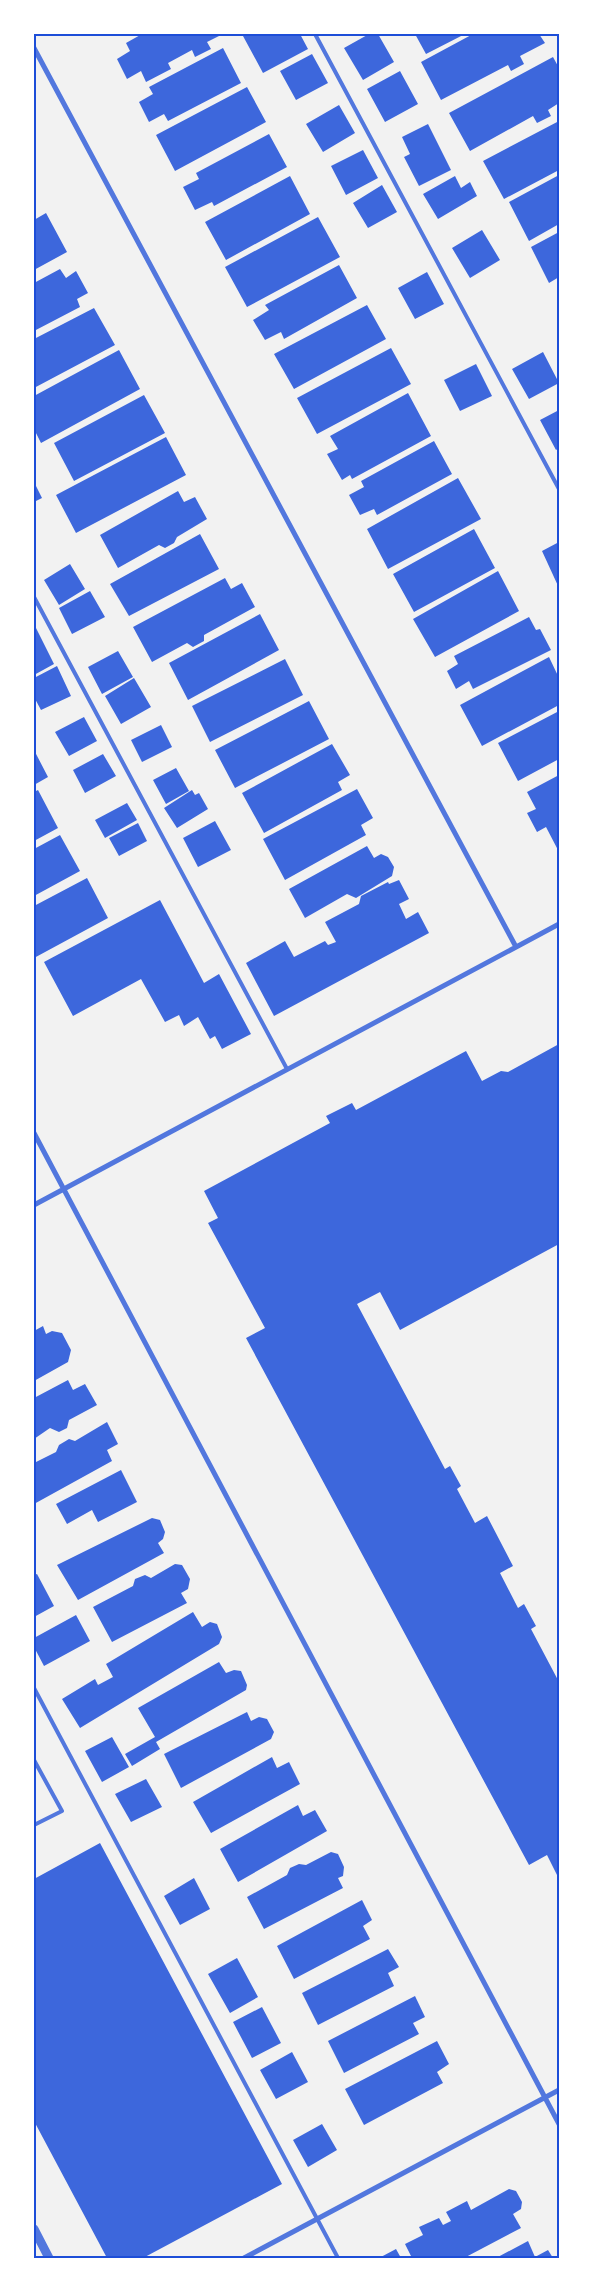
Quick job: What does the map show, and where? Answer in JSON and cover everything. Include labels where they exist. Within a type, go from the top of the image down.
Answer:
[{"type":"street","points":[[34,48],[516,946]]},
{"type":"street","points":[[34,1205],[559,924]]},
{"type":"street","points":[[34,1133],[559,2124]]},
{"type":"street","points":[[244,2258],[559,2090]]},
{"type":"street","points":[[34,2229],[49,2258]]},
{"type":"lane","points":[[316,34],[559,489]]},
{"type":"lane","points":[[34,596],[287,1069]]},
{"type":"lane","points":[[34,1688],[338,2258]]},
{"type":"lane","points":[[34,1760],[62,1811],[34,1825]]},
{"type":"building","points":[[142,34],[223,34],[207,42],[211,49],[195,57],[192,50],[168,63],[171,69],[146,82],[141,71],[127,79],[117,59],[130,51],[126,43]]},
{"type":"building","points":[[248,34],[300,34],[308,49],[263,73],[243,36]]},
{"type":"building","points":[[369,34],[378,34],[394,62],[363,80],[344,48]]},
{"type":"building","points":[[415,34],[465,34],[426,54]]},
{"type":"building","points":[[473,34],[539,34],[545,43],[520,56],[524,64],[511,71],[508,65],[441,100],[421,62]]},
{"type":"building","points":[[223,48],[241,83],[168,121],[164,114],[149,122],[139,102],[153,94],[149,87]]},
{"type":"building","points":[[312,54],[328,83],[296,100],[280,71]]},
{"type":"building","points":[[553,57],[559,68],[559,103],[548,110],[551,116],[537,123],[533,116],[470,151],[449,113]]},
{"type":"building","points":[[400,71],[418,104],[385,122],[367,89]]},
{"type":"building","points":[[247,87],[266,122],[175,171],[156,135]]},
{"type":"building","points":[[339,105],[355,133],[323,152],[306,124]]},
{"type":"building","points":[[559,121],[559,170],[504,199],[483,161]]},
{"type":"building","points":[[428,124],[451,170],[419,186],[404,157],[410,154],[402,137]]},
{"type":"building","points":[[269,134],[287,167],[214,206],[212,202],[195,210],[183,187],[199,179],[196,173]]},
{"type":"building","points":[[363,150],[378,178],[346,195],[331,166]]},
{"type":"building","points":[[559,175],[559,224],[529,241],[509,202]]},
{"type":"building","points":[[290,176],[310,214],[226,260],[205,222]]},
{"type":"building","points":[[455,176],[461,188],[470,182],[477,196],[438,219],[423,194]]},
{"type":"building","points":[[382,185],[397,212],[368,228],[353,203]]},
{"type":"building","points":[[46,213],[67,252],[34,270],[34,220]]},
{"type":"building","points":[[318,217],[340,257],[247,307],[225,267]]},
{"type":"building","points":[[482,230],[500,260],[470,278],[452,248]]},
{"type":"building","points":[[559,232],[559,277],[549,283],[531,247]]},
{"type":"building","points":[[339,265],[357,298],[284,339],[281,332],[265,340],[253,320],[269,310],[265,305]]},
{"type":"building","points":[[60,269],[66,278],[76,271],[88,293],[77,299],[80,307],[34,331],[34,283]]},
{"type":"building","points":[[427,272],[444,304],[415,319],[398,288]]},
{"type":"building","points":[[367,305],[386,339],[294,389],[274,354]]},
{"type":"building","points":[[94,308],[115,345],[34,388],[34,339]]},
{"type":"building","points":[[391,348],[411,384],[317,434],[297,398]]},
{"type":"building","points":[[119,350],[140,389],[41,443],[34,429],[34,396]]},
{"type":"building","points":[[543,352],[559,383],[529,399],[512,369]]},
{"type":"building","points":[[476,364],[492,396],[460,411],[444,380]]},
{"type":"building","points":[[408,393],[431,436],[352,479],[350,475],[342,480],[327,454],[338,449],[330,436]]},
{"type":"building","points":[[144,395],[165,433],[74,481],[54,443]]},
{"type":"building","points":[[559,410],[559,448],[556,450],[540,420]]},
{"type":"building","points":[[166,437],[186,475],[76,533],[56,495]]},
{"type":"building","points":[[434,441],[452,474],[377,515],[374,509],[360,515],[349,495],[364,487],[361,481]]},
{"type":"building","points":[[458,478],[481,519],[388,569],[367,529]]},
{"type":"building","points":[[34,482],[42,498],[34,502]]},
{"type":"building","points":[[178,491],[184,502],[195,497],[207,519],[177,537],[174,543],[165,548],[159,545],[118,568],[100,535]]},
{"type":"building","points":[[474,529],[495,568],[414,612],[393,574]]},
{"type":"building","points":[[200,534],[219,569],[129,616],[110,584]]},
{"type":"building","points":[[559,542],[559,588],[542,551]]},
{"type":"building","points":[[70,564],[85,589],[59,605],[44,580]]},
{"type":"building","points":[[498,571],[519,611],[435,657],[413,619]]},
{"type":"building","points":[[225,578],[231,589],[242,583],[255,607],[204,635],[204,641],[193,647],[187,643],[152,662],[133,627]]},
{"type":"building","points":[[90,591],[105,617],[72,634],[59,608]]},
{"type":"building","points":[[260,614],[279,650],[188,700],[169,663]]},
{"type":"building","points":[[529,617],[536,630],[540,629],[551,650],[473,689],[469,681],[456,689],[447,671],[458,664],[454,656]]},
{"type":"building","points":[[36,628],[54,664],[34,675],[34,629]]},
{"type":"building","points":[[118,651],[133,677],[102,694],[88,667]]},
{"type":"building","points":[[549,657],[559,678],[559,705],[482,746],[460,705]]},
{"type":"building","points":[[285,659],[303,695],[210,742],[192,706]]},
{"type":"building","points":[[57,666],[71,696],[41,710],[34,697],[34,678]]},
{"type":"building","points":[[134,678],[151,707],[121,724],[105,696]]},
{"type":"building","points":[[309,701],[329,739],[235,788],[215,750]]},
{"type":"building","points":[[559,711],[559,759],[518,781],[498,743]]},
{"type":"building","points":[[84,717],[97,741],[69,756],[55,732]]},
{"type":"building","points":[[161,725],[172,747],[142,762],[131,740]]},
{"type":"building","points":[[332,744],[350,775],[338,782],[342,790],[264,833],[242,793]]},
{"type":"building","points":[[34,750],[48,777],[34,785]]},
{"type":"building","points":[[103,754],[116,776],[85,793],[73,770]]},
{"type":"building","points":[[176,768],[189,791],[166,804],[153,780]]},
{"type":"building","points":[[559,775],[559,852],[546,827],[537,832],[527,813],[536,809],[527,792]]},
{"type":"building","points":[[357,789],[373,818],[361,825],[366,835],[285,880],[263,839]]},
{"type":"building","points":[[38,790],[58,828],[34,841],[34,792]]},
{"type":"building","points":[[192,790],[195,795],[199,793],[208,809],[177,828],[164,808]]},
{"type":"building","points":[[127,803],[137,820],[105,838],[95,820]]},
{"type":"building","points":[[215,821],[231,850],[198,867],[183,838]]},
{"type":"building","points":[[138,823],[147,841],[119,856],[109,838]]},
{"type":"building","points":[[60,835],[80,871],[34,896],[34,849]]},
{"type":"building","points":[[367,846],[374,858],[381,854],[388,857],[394,867],[392,876],[356,898],[347,894],[305,918],[289,889]]},
{"type":"building","points":[[87,878],[108,918],[34,958],[34,906]]},
{"type":"building","points":[[399,880],[409,899],[399,904],[406,919],[418,912],[429,933],[274,1016],[246,963],[285,941],[294,957],[325,941],[328,945],[336,942],[325,922],[359,904],[361,896],[388,882],[389,884]]},
{"type":"building","points":[[160,900],[204,983],[219,974],[251,1034],[222,1049],[215,1036],[210,1039],[198,1017],[184,1026],[179,1015],[165,1022],[141,979],[73,1016],[44,962]]},
{"type":"building","points":[[559,1044],[559,1244],[400,1330],[380,1292],[357,1304],[445,1469],[450,1466],[461,1486],[457,1489],[475,1523],[487,1516],[513,1566],[500,1573],[518,1608],[524,1604],[536,1626],[531,1629],[559,1682],[559,1879],[547,1855],[529,1865],[246,1338],[265,1328],[208,1223],[218,1218],[204,1191],[330,1123],[326,1116],[352,1103],[356,1110],[466,1051],[482,1081],[501,1071],[508,1072]]},
{"type":"building","points":[[43,1326],[46,1334],[52,1331],[62,1333],[71,1350],[68,1362],[34,1381],[34,1331]]},
{"type":"building","points":[[68,1380],[73,1390],[85,1384],[97,1405],[69,1420],[67,1428],[59,1432],[50,1428],[34,1439],[34,1398]]},
{"type":"building","points":[[107,1422],[118,1444],[107,1450],[112,1461],[34,1504],[34,1463],[56,1452],[59,1445],[69,1439],[75,1441]]},
{"type":"building","points":[[121,1470],[137,1502],[98,1522],[92,1510],[67,1524],[56,1504]]},
{"type":"building","points":[[152,1518],[160,1520],[165,1532],[163,1539],[158,1543],[164,1553],[78,1600],[57,1565]]},
{"type":"building","points":[[175,1564],[182,1565],[190,1579],[188,1589],[181,1593],[187,1603],[112,1642],[93,1607],[133,1586],[135,1579],[145,1575],[151,1578]]},
{"type":"building","points":[[37,1574],[54,1606],[34,1617],[34,1575]]},
{"type":"building","points":[[193,1612],[202,1627],[210,1622],[217,1624],[222,1637],[219,1644],[80,1728],[62,1699],[95,1679],[98,1685],[113,1677],[106,1664]]},
{"type":"building","points":[[76,1615],[90,1641],[44,1666],[34,1647],[34,1638]]},
{"type":"building","points":[[219,1662],[226,1673],[234,1670],[241,1671],[247,1685],[246,1690],[156,1742],[160,1749],[132,1766],[125,1754],[155,1737],[138,1708]]},
{"type":"building","points":[[247,1712],[251,1721],[259,1717],[267,1719],[274,1732],[271,1739],[181,1788],[164,1754]]},
{"type":"building","points":[[112,1737],[129,1767],[102,1782],[85,1751]]},
{"type":"building","points":[[272,1757],[277,1768],[289,1762],[300,1784],[211,1833],[193,1802]]},
{"type":"building","points":[[146,1779],[162,1807],[131,1822],[115,1794]]},
{"type":"building","points":[[298,1805],[303,1816],[315,1810],[327,1831],[238,1882],[220,1849]]},
{"type":"building","points":[[100,1843],[282,2184],[143,2258],[107,2258],[34,2121],[34,1879]]},
{"type":"building","points":[[331,1852],[338,1854],[344,1867],[343,1876],[338,1878],[343,1888],[264,1929],[247,1897],[287,1875],[290,1868],[299,1864],[306,1865]]},
{"type":"building","points":[[194,1878],[210,1909],[180,1925],[164,1896]]},
{"type":"building","points":[[362,1900],[372,1920],[363,1926],[370,1939],[294,1979],[277,1946]]},
{"type":"building","points":[[388,1949],[399,1967],[388,1973],[394,1986],[318,2025],[302,1993]]},
{"type":"building","points":[[237,1958],[258,1997],[230,2013],[208,1974]]},
{"type":"building","points":[[415,1996],[425,2017],[413,2023],[419,2034],[344,2073],[328,2041]]},
{"type":"building","points":[[262,2007],[281,2043],[252,2058],[233,2022]]},
{"type":"building","points":[[437,2041],[449,2064],[437,2072],[443,2083],[364,2125],[345,2089]]},
{"type":"building","points":[[292,2052],[308,2082],[276,2099],[260,2070]]},
{"type":"building","points":[[322,2124],[337,2150],[308,2167],[293,2140]]},
{"type":"building","points":[[509,2189],[516,2191],[522,2202],[521,2209],[513,2214],[521,2228],[464,2258],[412,2258],[405,2244],[423,2235],[419,2227],[439,2218],[443,2225],[451,2221],[446,2212],[467,2201],[471,2210]]},
{"type":"building","points":[[528,2241],[535,2257],[548,2250],[553,2258],[496,2258]]},
{"type":"building","points":[[396,2249],[401,2258],[379,2258]]}]
